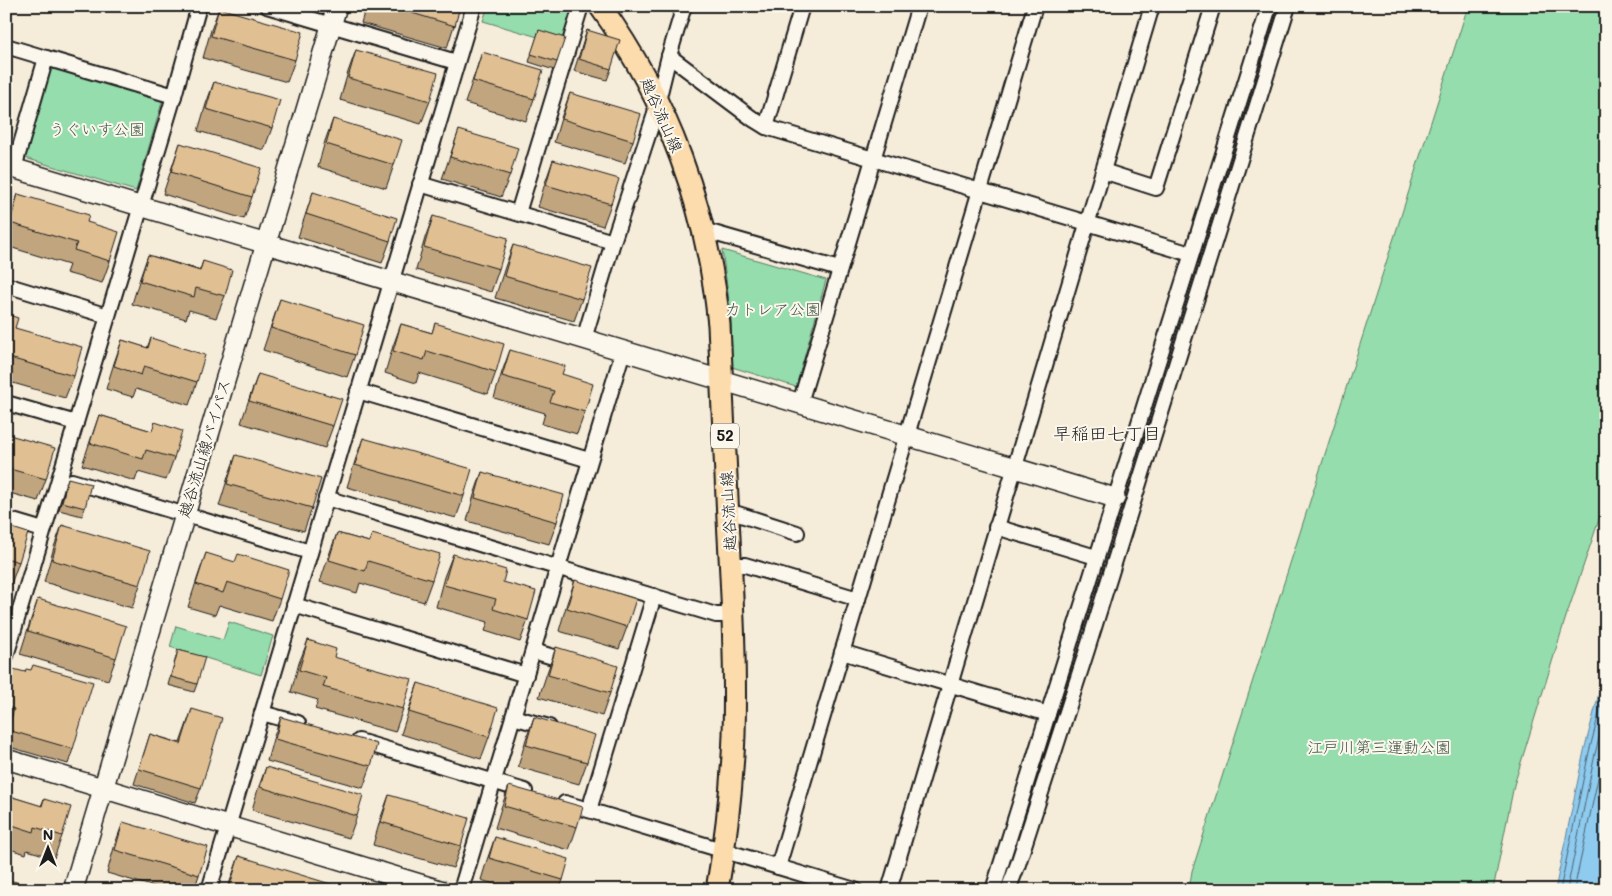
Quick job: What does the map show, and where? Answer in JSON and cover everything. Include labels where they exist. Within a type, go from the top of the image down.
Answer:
[{"type":"main road","name":"越谷流山線","points":[[600,6],[620,34],[658,101],[684,164],[703,230],[717,297],[731,565],[734,735],[724,850],[717,890]]},
{"type":"street","points":[[8,646],[174,96],[199,6]]},
{"type":"street","points":[[267,6],[456,62]]},
{"type":"street","name":"越谷流山線バイパス","points":[[73,890],[337,6]]},
{"type":"street","points":[[209,890],[474,6]]},
{"type":"street","points":[[518,213],[581,6]]},
{"type":"street","points":[[584,339],[658,101],[684,6]]},
{"type":"street","points":[[766,127],[802,6]]},
{"type":"street","points":[[800,403],[918,6]]},
{"type":"street","points":[[778,867],[1035,6]]},
{"type":"street","points":[[888,890],[1152,6]]},
{"type":"street","points":[[1103,171],[1156,188],[1213,6]]},
{"type":"street","points":[[993,890],[1191,254],[1261,8],[1287,11],[1084,659],[1008,890]]},
{"type":"street","points":[[6,46],[174,96]]},
{"type":"street","points":[[669,56],[766,127],[1191,254]]},
{"type":"street","points":[[46,58],[10,167],[1115,498]]},
{"type":"street","points":[[420,184],[613,242]]},
{"type":"street","points":[[703,230],[839,270]]},
{"type":"street","points":[[6,286],[108,316]]},
{"type":"street","points":[[462,890],[623,351]]},
{"type":"street","points":[[358,391],[590,460]]},
{"type":"street","points":[[6,403],[76,423]]},
{"type":"street","points":[[59,478],[310,552]]},
{"type":"street","points":[[326,498],[716,615],[732,615]]},
{"type":"street","points":[[728,515],[738,514],[797,533]]},
{"type":"street","points":[[6,519],[43,530]]},
{"type":"street","points":[[996,527],[1096,557]]},
{"type":"street","points":[[731,565],[745,565],[858,598]]},
{"type":"street","points":[[589,810],[604,744],[625,677],[654,596]]},
{"type":"street","points":[[294,605],[526,675]]},
{"type":"street","points":[[532,651],[585,666]]},
{"type":"street","points":[[842,652],[1048,714]]},
{"type":"street","points":[[262,713],[309,726]]},
{"type":"street","points":[[513,717],[561,731]]},
{"type":"street","points":[[346,738],[855,890]]},
{"type":"street","points":[[6,760],[440,890]]},
{"type":"green space","points":[[488,6],[574,6],[562,44],[483,21]]},
{"type":"green space","name":"江戸川第三運動公園","points":[[1468,6],[1606,6],[1606,499],[1565,620],[1514,785],[1493,890],[1189,890],[1192,871]]},
{"type":"green space","name":"うぐいす公園","points":[[51,67],[163,99],[136,191],[25,158]]},
{"type":"green space","name":"カトレア公園","points":[[722,250],[826,280],[796,387],[732,367],[731,315]]},
{"type":"green space","points":[[229,622],[273,636],[261,675],[170,647],[176,626],[223,640]]},
{"type":"water","points":[[1606,666],[1606,890],[1555,890],[1584,751]]},
{"type":"building","points":[[389,6],[460,6],[455,26]]},
{"type":"building","points":[[219,8],[303,32],[295,60],[211,36]]},
{"type":"building","points":[[539,30],[565,38],[557,62],[531,54]]},
{"type":"building","points":[[587,30],[620,40],[611,69],[579,59]]},
{"type":"building","points":[[356,50],[438,73],[430,101],[348,78]]},
{"type":"building","points":[[482,52],[543,70],[534,99],[473,81]]},
{"type":"building","points":[[214,82],[280,100],[272,128],[206,109]]},
{"type":"building","points":[[570,93],[641,114],[633,141],[562,119]]},
{"type":"building","points":[[333,119],[402,140],[394,165],[326,144]]},
{"type":"building","points":[[459,130],[518,148],[510,175],[450,157]]},
{"type":"building","points":[[180,143],[261,168],[252,197],[171,172]]},
{"type":"building","points":[[553,160],[619,179],[611,204],[546,185]]},
{"type":"building","points":[[313,192],[397,218],[390,241],[306,214]]},
{"type":"building","points":[[18,194],[89,215],[87,222],[119,232],[110,261],[74,250],[77,243],[10,223]]},
{"type":"building","points":[[433,216],[508,238],[499,269],[424,247]]},
{"type":"building","points":[[513,245],[592,268],[582,299],[504,276]]},
{"type":"building","points":[[148,255],[200,271],[203,261],[232,270],[225,296],[196,288],[194,297],[140,281]]},
{"type":"building","points":[[280,299],[364,325],[355,355],[271,328]]},
{"type":"building","points":[[6,314],[18,318],[15,328],[82,347],[74,376],[6,357],[9,346],[6,345]]},
{"type":"building","points":[[435,323],[504,344],[496,372],[427,351],[424,360],[393,351],[401,324],[432,333]]},
{"type":"building","points":[[151,338],[205,355],[197,382],[144,366],[141,375],[114,366],[122,340],[148,348]]},
{"type":"building","points":[[510,350],[565,366],[562,374],[593,384],[585,412],[550,402],[554,391],[502,376]]},
{"type":"building","points":[[258,374],[342,399],[333,426],[249,401]]},
{"type":"building","points":[[99,415],[152,431],[155,422],[182,431],[174,458],[146,450],[143,459],[90,443]]},
{"type":"building","points":[[6,434],[55,448],[46,479],[6,468]]},
{"type":"building","points":[[363,438],[472,469],[464,496],[355,465]]},
{"type":"building","points":[[236,455],[321,479],[312,508],[227,484]]},
{"type":"building","points":[[482,472],[564,495],[557,522],[475,498]]},
{"type":"building","points":[[68,478],[91,484],[85,508],[62,502]]},
{"type":"building","points":[[62,525],[150,551],[140,585],[52,560]]},
{"type":"building","points":[[6,526],[28,533],[19,562],[6,558]]},
{"type":"building","points":[[337,533],[369,542],[372,534],[440,554],[432,580],[368,561],[365,571],[329,560]]},
{"type":"building","points":[[206,553],[235,562],[238,554],[289,570],[280,599],[227,582],[223,593],[196,584]]},
{"type":"building","points":[[453,554],[506,570],[503,582],[536,591],[528,620],[493,609],[496,599],[444,585]]},
{"type":"building","points":[[575,580],[636,599],[627,627],[567,608]]},
{"type":"building","points":[[38,599],[126,626],[116,658],[28,631]]},
{"type":"building","points":[[308,640],[336,649],[334,657],[412,679],[403,709],[323,687],[326,678],[299,670]]},
{"type":"building","points":[[556,647],[618,666],[610,693],[548,675]]},
{"type":"building","points":[[178,650],[205,657],[197,684],[171,677]]},
{"type":"building","points":[[33,665],[93,682],[73,749],[8,730],[14,709],[6,706],[6,692],[13,669],[25,672],[26,669],[31,670]]},
{"type":"building","points":[[418,683],[498,708],[489,737],[409,712]]},
{"type":"building","points":[[192,709],[222,718],[201,788],[139,769],[150,734],[181,744]]},
{"type":"building","points":[[281,717],[377,744],[371,766],[275,739]]},
{"type":"building","points":[[534,717],[595,735],[587,762],[526,745]]},
{"type":"building","points":[[266,767],[363,795],[357,816],[260,787]]},
{"type":"building","points":[[509,786],[583,807],[577,827],[504,806]]},
{"type":"building","points":[[6,795],[42,806],[44,799],[71,807],[62,836],[35,827],[34,832],[6,823]]},
{"type":"building","points":[[389,795],[469,818],[461,846],[381,822]]},
{"type":"building","points":[[123,822],[208,847],[199,875],[115,850]]},
{"type":"building","points":[[495,837],[569,859],[563,880],[489,858]]},
{"type":"building","points":[[239,856],[337,886],[336,890],[247,890],[230,885]]},
{"type":"building","points":[[6,879],[43,890],[6,890]]},
{"type":"district","name":"早稲田七丁目","points":[[1107,434]]}]
